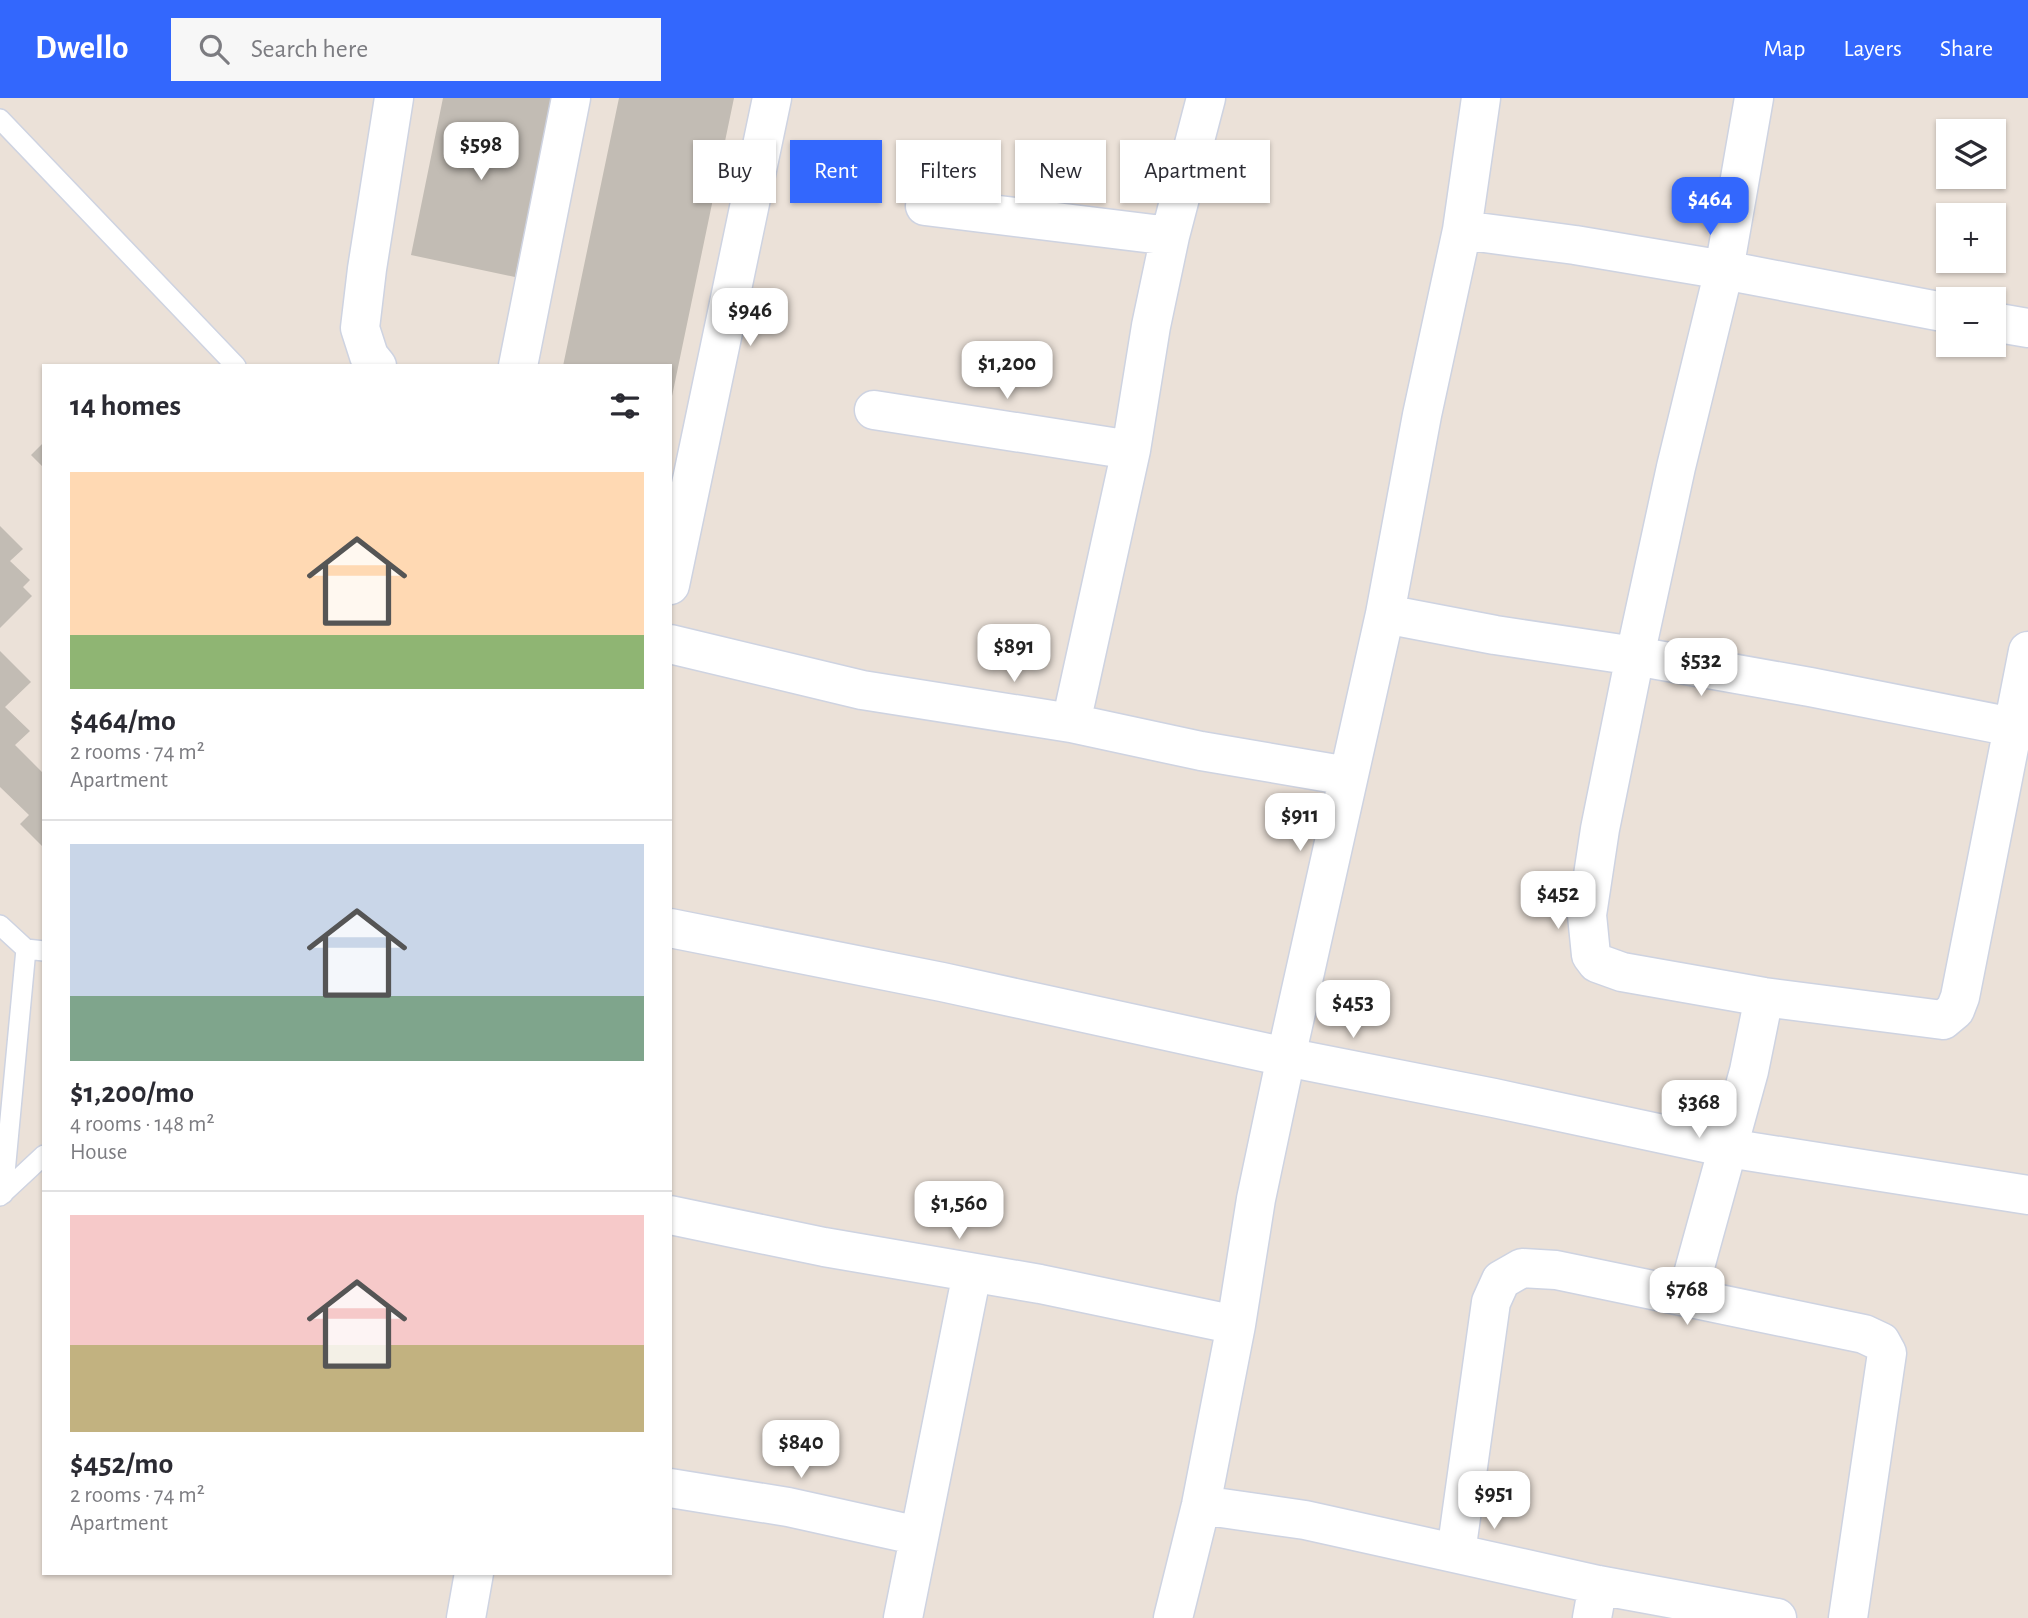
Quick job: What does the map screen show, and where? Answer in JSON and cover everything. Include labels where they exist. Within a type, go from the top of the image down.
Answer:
[{"type":"street","points":[[375,364],[369,356],[360,328],[366,269],[394,98]]},
{"type":"street","points":[[518,364],[571,98]]},
{"type":"street","points":[[672,575],[772,98]]},
{"type":"street","points":[[1071,723],[1131,450],[1151,326],[1170,236],[1206,98]]},
{"type":"street","points":[[1173,1618],[1201,1505],[1236,1325],[1256,1199],[1385,614],[1422,415],[1462,230],[1480,98]]},
{"type":"street","points":[[1754,98],[1724,270],[1676,467],[1600,829],[1587,915],[1591,955],[1597,963],[1622,972],[1765,997],[1943,1020],[1955,1010],[1963,983],[2021,728],[2028,651]]},
{"type":"street","points":[[925,206],[1170,236]]},
{"type":"street","points":[[1462,230],[1575,245],[1724,270],[1936,311]]},
{"type":"street","points":[[2006,324],[2028,328]]},
{"type":"street","points":[[874,410],[1131,450]]},
{"type":"street","points":[[1385,614],[1494,635],[1635,656],[2021,728]]},
{"type":"street","points":[[672,644],[862,690],[1071,723],[1201,751],[1348,776]]},
{"type":"street","points":[[672,928],[942,982],[1286,1057],[1728,1148],[2028,1195]]},
{"type":"street","points":[[1687,1296],[1749,1071],[1765,997]]},
{"type":"street","points":[[672,1215],[824,1247],[1040,1284],[1236,1325]]},
{"type":"street","points":[[1456,1553],[1491,1302],[1501,1280],[1522,1268],[1556,1270],[1864,1334],[1881,1342],[1887,1353],[1847,1618]]},
{"type":"street","points":[[903,1618],[972,1273]]},
{"type":"street","points":[[672,1488],[788,1507],[919,1536]]},
{"type":"street","points":[[1201,1505],[1304,1520],[1456,1553],[1595,1601],[1777,1618]]},
{"type":"street","points":[[466,1618],[474,1575]]},
{"type":"lane","points":[[0,119],[234,364]]},
{"type":"lane","points":[[0,925],[35,950],[1,1195]]},
{"type":"lane","points":[[1,1195],[42,1157]]},
{"type":"building","points":[[443,98],[552,98],[515,277],[411,255]]},
{"type":"building","points":[[619,98],[734,98],[725,140],[693,140],[693,203],[712,203],[672,396],[672,364],[563,364]]},
{"type":"building","points":[[42,444],[42,466],[31,455]]},
{"type":"building","points":[[0,526],[23,549],[10,561],[30,580],[23,587],[32,596],[0,628]]},
{"type":"building","points":[[0,651],[31,682],[5,707],[30,731],[15,745],[42,772],[42,846],[20,824],[29,815],[0,787]]}]
